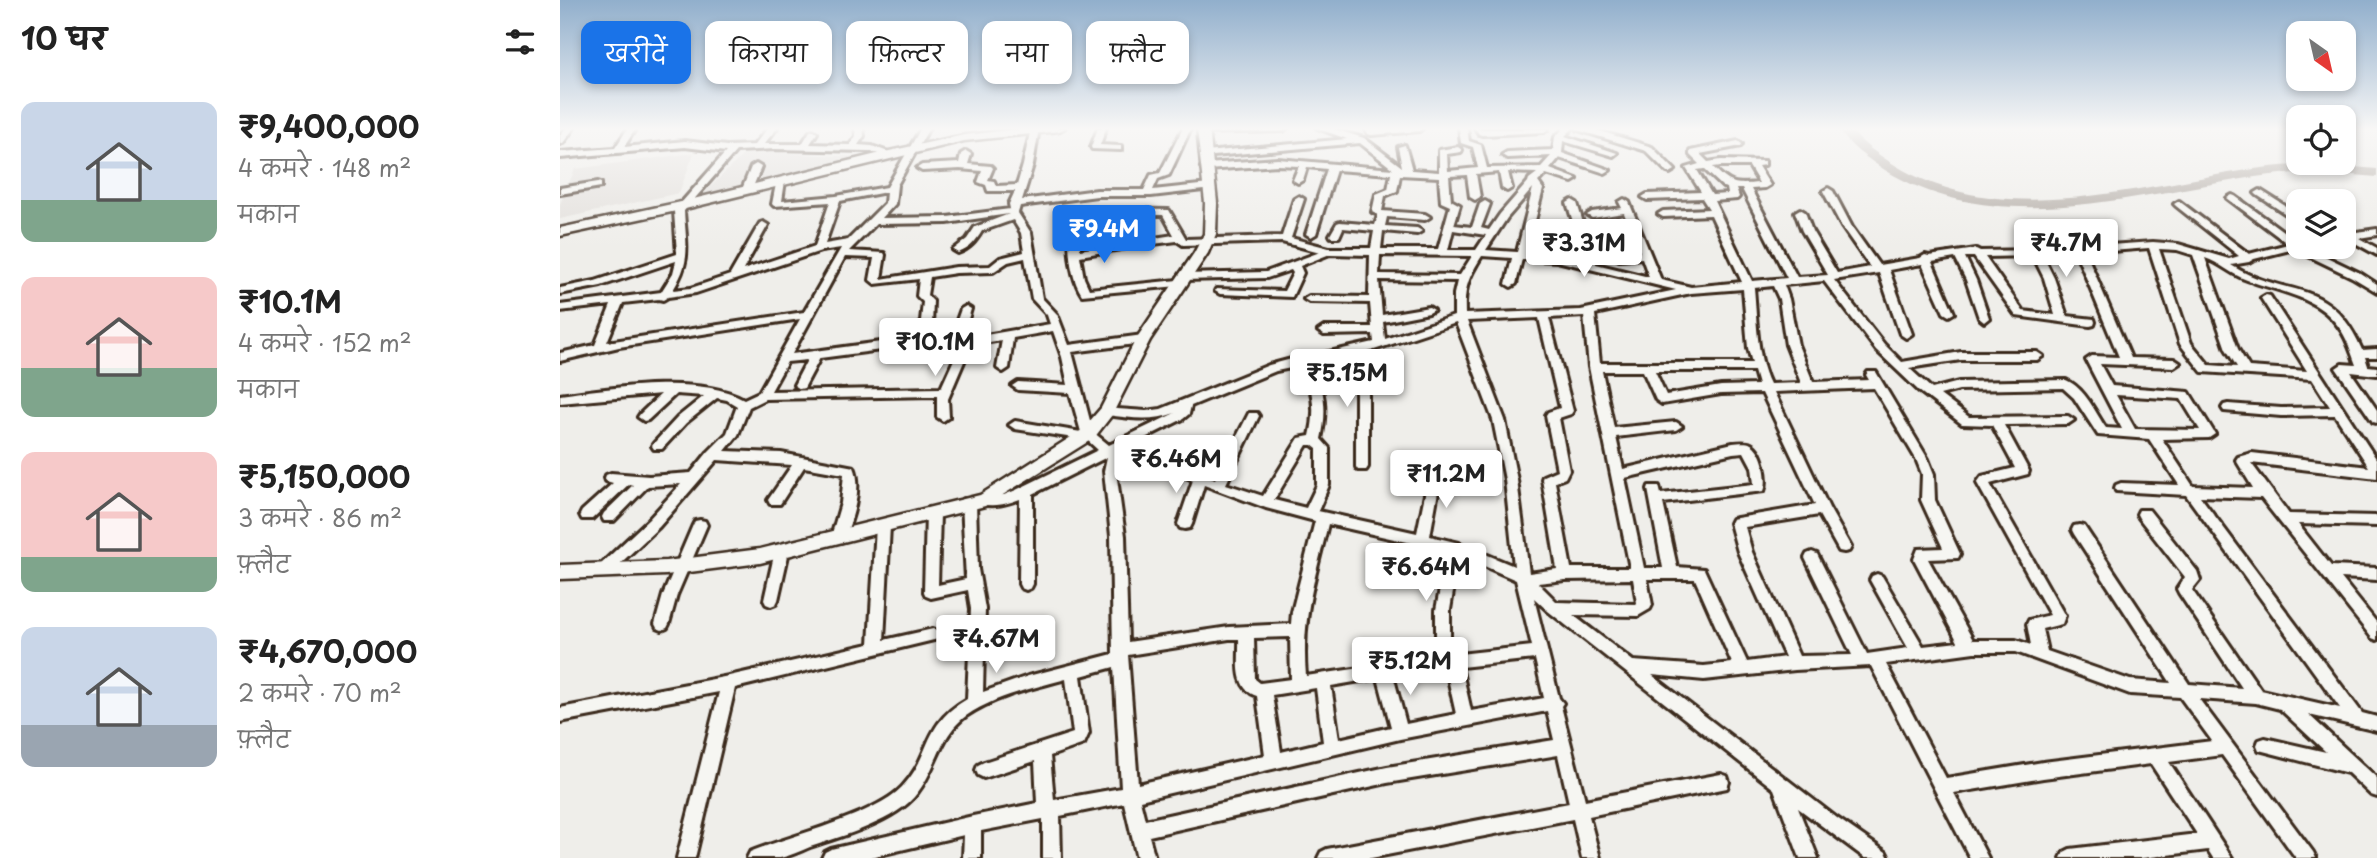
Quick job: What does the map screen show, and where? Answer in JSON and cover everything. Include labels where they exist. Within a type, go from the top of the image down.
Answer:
[{"type":"main road","points":[[683,204],[823,168]]},
{"type":"main road","points":[[560,230],[683,204],[828,168]]},
{"type":"main road","points":[[560,572],[684,566],[782,551],[933,513],[977,501],[1086,435],[1107,411],[1143,338],[1207,242],[1212,225],[1207,168]]},
{"type":"street","points":[[663,297],[678,272],[683,255],[678,216],[683,204],[716,168]]},
{"type":"street","points":[[748,187],[756,168]]},
{"type":"street","points":[[763,395],[846,248],[890,204],[890,190],[902,168]]},
{"type":"street","points":[[988,168],[983,182],[991,183],[991,189],[1020,188]]},
{"type":"street","points":[[1027,168],[1014,210],[1023,225],[1038,299],[1052,314],[1054,327],[1065,349],[1086,435]]},
{"type":"street","points":[[1149,211],[1154,177],[1164,175],[1169,168]]},
{"type":"street","points":[[1298,180],[1302,168]]},
{"type":"street","points":[[1311,234],[1332,168]]},
{"type":"street","points":[[1344,168],[1444,174],[1503,169],[1544,170],[1572,179]]},
{"type":"street","points":[[1397,168],[1403,173]]},
{"type":"street","points":[[1403,168],[1403,173],[1392,191],[1381,194],[1377,213],[1425,217]]},
{"type":"street","points":[[1442,252],[1454,205],[1446,202],[1443,168]]},
{"type":"street","points":[[1599,168],[1605,170]]},
{"type":"street","points":[[1691,168],[1748,284],[1757,367],[1780,421],[1790,433],[1823,509],[1844,547]]},
{"type":"street","points":[[1647,197],[1734,197],[1731,187],[1708,168]]},
{"type":"street","points":[[1731,187],[1765,185],[1759,168]]},
{"type":"street","points":[[1503,169],[1507,188]]},
{"type":"street","points":[[1544,170],[1532,181],[1493,233],[1463,278],[1459,294],[1461,317],[1499,420],[1511,480],[1523,578],[1538,652],[1555,703],[1591,858]]},
{"type":"street","points":[[1471,171],[1475,197]]},
{"type":"street","points":[[780,181],[777,204],[836,199],[890,190]]},
{"type":"street","points":[[1511,284],[1538,189],[1532,181]]},
{"type":"street","points":[[560,191],[598,185]]},
{"type":"street","points":[[875,221],[947,220],[1097,193],[1209,187]]},
{"type":"street","points":[[1745,187],[1793,280]]},
{"type":"street","points":[[1828,191],[1847,227],[1880,269],[1906,334]]},
{"type":"street","points":[[2260,192],[2286,210]]},
{"type":"street","points":[[2232,198],[2286,238]]},
{"type":"street","points":[[819,247],[836,199]]},
{"type":"street","points":[[1286,239],[1298,199]]},
{"type":"street","points":[[1572,203],[1580,228],[1587,231],[1591,264]]},
{"type":"street","points":[[1475,231],[1485,204]]},
{"type":"street","points":[[2179,204],[2249,259]]},
{"type":"street","points":[[1592,215],[1626,206],[1656,280]]},
{"type":"street","points":[[958,250],[971,242],[978,229],[1014,210]]},
{"type":"street","points":[[1111,212],[1167,212],[1177,238],[1183,242],[1286,239],[1329,251],[1520,256],[1591,264],[1690,290]]},
{"type":"street","points":[[1663,214],[1714,212]]},
{"type":"street","points":[[1800,212],[1831,277],[1867,332],[1930,393],[1966,421],[2068,420]]},
{"type":"street","points":[[1380,344],[1374,300],[1374,252],[1382,214]]},
{"type":"street","points":[[1075,216],[1076,254],[1081,287],[1086,293],[1180,280],[1267,275],[1329,251]]},
{"type":"street","points":[[735,275],[763,225]]},
{"type":"street","points":[[1335,235],[1339,225],[1417,230]]},
{"type":"street","points":[[1448,227],[1493,233]]},
{"type":"street","points":[[1605,236],[1636,231]]},
{"type":"street","points":[[2356,235],[2377,232]]},
{"type":"street","points":[[1145,242],[1177,238]]},
{"type":"street","points":[[2356,242],[2377,251]]},
{"type":"street","points":[[1076,254],[1126,245]]},
{"type":"street","points":[[2153,245],[2188,349],[2206,369],[2314,375]]},
{"type":"street","points":[[1107,411],[1146,415],[1185,403],[1273,368],[1362,350],[1461,317],[1589,312],[1690,290],[1831,277],[1925,258],[1976,252],[2037,253],[2153,245],[2172,246],[2219,261],[2242,277],[2293,290],[2325,307],[2341,321],[2364,369]]},
{"type":"street","points":[[560,308],[663,297],[692,291],[819,247],[846,248],[880,255],[875,269],[876,282],[993,269],[1004,260],[1030,254]]},
{"type":"street","points":[[2219,261],[2249,259],[2286,249]]},
{"type":"street","points":[[2080,251],[2126,360]]},
{"type":"street","points":[[1976,252],[2020,314],[2090,322]]},
{"type":"street","points":[[2037,253],[2049,278],[2062,318]]},
{"type":"street","points":[[1958,254],[1972,280],[1984,318]]},
{"type":"street","points":[[2198,254],[2232,349],[2246,372]]},
{"type":"street","points":[[560,291],[597,284],[683,255]]},
{"type":"street","points":[[1619,257],[1646,255]]},
{"type":"street","points":[[1925,258],[1949,313]]},
{"type":"street","points":[[2324,259],[2377,289]]},
{"type":"street","points":[[1220,291],[1289,295],[1298,272],[1294,265]]},
{"type":"street","points":[[925,275],[922,296],[928,301],[926,330],[960,330]]},
{"type":"street","points":[[1374,277],[1463,278]]},
{"type":"street","points":[[1777,282],[1782,291],[1792,345],[1809,387]]},
{"type":"street","points":[[2266,298],[2377,471]]},
{"type":"street","points":[[1309,299],[1374,300]]},
{"type":"street","points":[[599,348],[618,302]]},
{"type":"street","points":[[966,309],[959,337],[967,342],[1054,327]]},
{"type":"street","points":[[1324,331],[1378,324],[1429,310]]},
{"type":"street","points":[[1555,608],[1642,609],[1645,605],[1595,367],[1589,312]]},
{"type":"street","points":[[1543,314],[1567,411],[1552,415],[1563,470],[1560,475],[1548,479],[1565,574]]},
{"type":"street","points":[[560,356],[806,315]]},
{"type":"street","points":[[1003,368],[1008,337]]},
{"type":"street","points":[[1065,349],[1143,338]]},
{"type":"street","points":[[943,417],[941,404],[967,342]]},
{"type":"street","points":[[783,359],[881,346]]},
{"type":"street","points":[[1362,350],[1362,467]]},
{"type":"street","points":[[2357,355],[2377,354]]},
{"type":"street","points":[[800,385],[815,356]]},
{"type":"street","points":[[1900,366],[1961,356],[2037,356]]},
{"type":"street","points":[[1303,360],[1317,384],[1320,417],[1315,440]]},
{"type":"street","points":[[2131,434],[2092,360],[2174,363]]},
{"type":"street","points":[[1647,366],[1662,400],[1721,390],[1809,387],[1875,379],[1908,433],[1928,474],[1928,500],[1953,554],[1923,552],[1921,559],[1969,647]]},
{"type":"street","points":[[1595,367],[1757,367]]},
{"type":"street","points":[[2377,371],[2342,368],[2377,419]]},
{"type":"street","points":[[1930,393],[1974,385],[2067,384],[2078,395],[2102,432],[2209,434],[2185,395],[2109,390]]},
{"type":"street","points":[[1018,386],[1075,389]]},
{"type":"street","points":[[560,400],[672,391],[737,398],[744,404]]},
{"type":"street","points":[[644,417],[672,391]]},
{"type":"street","points":[[605,569],[661,515],[732,435],[744,404],[763,395],[946,392]]},
{"type":"street","points":[[658,446],[682,420],[714,394]]},
{"type":"street","points":[[975,703],[978,609],[974,583],[977,501],[1004,500],[1110,452],[1179,416],[1185,411],[1185,403]]},
{"type":"street","points":[[2228,408],[2281,412],[2338,411]]},
{"type":"street","points":[[1218,486],[1253,416]]},
{"type":"street","points":[[1996,422],[2023,471],[1984,480],[1983,483],[2059,617],[2034,624],[2041,655]]},
{"type":"street","points":[[1015,425],[1086,435],[1110,452],[1163,462],[1266,503],[1454,547],[1523,578],[1555,608],[1780,785],[1880,858]]},
{"type":"street","points":[[1609,433],[1676,426]]},
{"type":"street","points":[[2153,435],[2189,491],[2356,718]]},
{"type":"street","points":[[1266,503],[1303,441],[1315,440],[1323,448],[1324,477],[1297,630],[1299,685]]},
{"type":"street","points":[[1617,475],[1733,448],[1747,447],[1752,451],[1761,481],[1759,488],[1656,494],[1671,573]]},
{"type":"street","points":[[1110,452],[1118,536],[1121,655],[1130,794],[1146,858]]},
{"type":"street","points":[[712,455],[781,458],[800,463],[837,466],[852,473],[846,514],[838,537]]},
{"type":"street","points":[[2377,471],[2244,459],[2244,464],[2264,493],[2377,634]]},
{"type":"street","points":[[775,500],[800,463]]},
{"type":"street","points":[[1423,538],[1435,475]]},
{"type":"street","points":[[611,478],[645,481],[692,478]]},
{"type":"street","points":[[1185,524],[1200,478]]},
{"type":"street","points":[[587,515],[626,479]]},
{"type":"street","points":[[609,517],[645,481]]},
{"type":"street","points":[[2121,488],[2264,493]]},
{"type":"street","points":[[1026,584],[1027,491]]},
{"type":"street","points":[[1795,663],[1745,552],[1737,523],[1823,509]]},
{"type":"street","points":[[933,513],[931,592],[974,583]]},
{"type":"street","points":[[2144,514],[2192,575],[2193,580],[2183,588],[2256,696]]},
{"type":"street","points":[[2285,519],[2377,521]]},
{"type":"street","points":[[662,624],[700,524]]},
{"type":"street","points":[[876,649],[883,526]]},
{"type":"street","points":[[2079,530],[2186,693],[2307,858]]},
{"type":"street","points":[[1454,547],[1443,610],[1448,663],[1465,719]]},
{"type":"street","points":[[771,600],[782,551]]},
{"type":"street","points":[[1812,558],[1942,787],[1979,858]]},
{"type":"street","points":[[2327,572],[2377,574]]},
{"type":"street","points":[[1523,578],[1565,574],[1701,574],[1743,670]]},
{"type":"street","points":[[1877,580],[1919,654]]},
{"type":"street","points":[[756,858],[879,811],[901,799],[916,783],[947,723],[975,703],[999,692],[1073,672],[1121,655],[1246,632],[1297,630]]},
{"type":"street","points":[[1246,632],[1248,682],[1256,690],[1384,670],[1538,652]]},
{"type":"street","points":[[560,715],[729,683],[933,635]]},
{"type":"street","points":[[1630,667],[1696,673],[1795,663],[1869,660],[1969,647],[2016,646],[2130,687],[2256,696],[2377,723]]},
{"type":"street","points":[[1384,670],[1400,732]]},
{"type":"street","points":[[984,769],[1080,737],[1073,672]]},
{"type":"street","points":[[1323,681],[1332,747]]},
{"type":"street","points":[[686,858],[729,683]]},
{"type":"street","points":[[1264,690],[1273,761]]},
{"type":"street","points":[[2282,700],[2377,789]]},
{"type":"street","points":[[831,858],[973,824],[1130,794],[1400,732],[1555,703]]},
{"type":"street","points":[[2265,745],[2352,766]]},
{"type":"street","points":[[1140,830],[1387,775],[1564,746]]},
{"type":"street","points":[[1942,787],[2043,770],[2225,747]]},
{"type":"street","points":[[1042,751],[1052,858]]},
{"type":"street","points":[[2156,757],[2223,858]]},
{"type":"street","points":[[1327,858],[1721,782]]},
{"type":"street","points":[[1780,785],[1809,858]]},
{"type":"street","points":[[972,858],[973,824]]},
{"type":"street","points":[[2070,858],[2212,841]]},
{"type":"shaded area","points":[[688,168],[679,193],[560,219],[560,204],[575,169]]},
{"type":"shaded area","points":[[730,168],[816,168],[699,198]]},
{"type":"waterway","points":[[1891,168],[1915,183],[1962,197],[2013,203],[2120,195],[2284,170],[2324,169],[2377,173]]}]
